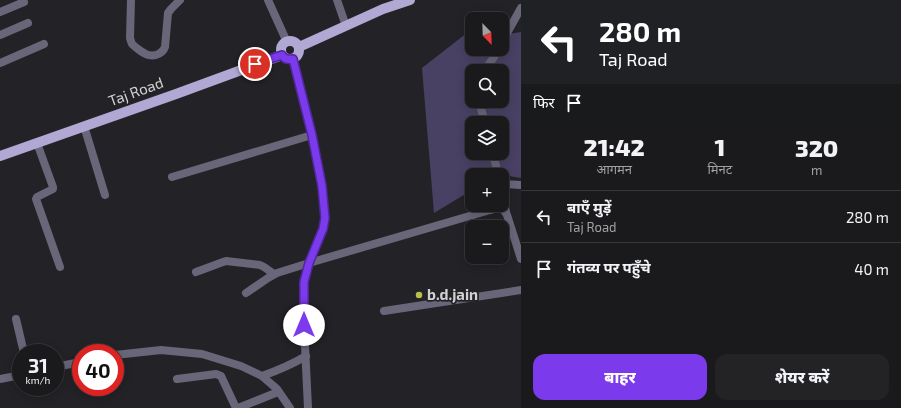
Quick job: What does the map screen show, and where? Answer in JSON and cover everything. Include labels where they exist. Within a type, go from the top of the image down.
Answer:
[{"type":"main road","points":[[299,47],[382,9],[410,0]]},
{"type":"main road","points":[[290,41],[295,43],[299,47],[299,53],[295,58],[290,60],[285,58],[281,52],[281,47],[287,42],[290,41]]},
{"type":"main road","name":"Taj Road","points":[[0,156],[282,55]]},
{"type":"street","points":[[130,0],[131,42],[133,45],[151,56],[164,50],[168,13],[180,0]]},
{"type":"street","points":[[268,0],[287,42]]},
{"type":"street","points":[[337,0],[346,26]]},
{"type":"street","points":[[0,12],[24,2]]},
{"type":"street","points":[[509,29],[521,8]]},
{"type":"street","points":[[0,35],[28,23]]},
{"type":"street","points":[[0,63],[44,44]]},
{"type":"street","points":[[293,59],[312,135],[322,186],[325,218],[323,229],[309,263],[304,282],[304,325],[308,408]]},
{"type":"street","points":[[84,126],[105,195]]},
{"type":"street","points":[[172,177],[312,135]]},
{"type":"street","points":[[37,143],[53,189],[36,199],[60,267]]},
{"type":"street","points":[[509,184],[521,185]]},
{"type":"street","points":[[246,293],[274,274],[483,212]]},
{"type":"street","points":[[506,212],[521,259]]},
{"type":"street","points":[[196,272],[226,261],[260,265],[274,274]]},
{"type":"street","points":[[384,311],[521,290]]},
{"type":"street","points":[[16,319],[22,344]]},
{"type":"street","points":[[124,354],[160,350],[202,354],[241,366],[262,376],[278,392],[290,408]]},
{"type":"street","points":[[262,376],[283,369],[306,356]]},
{"type":"street","points":[[177,379],[216,374],[219,375],[222,377],[237,408],[278,392]]},
{"type":"street","points":[[0,379],[12,377]]},
{"type":"shaded area","points":[[521,32],[521,178],[509,176],[509,168],[465,168],[465,194],[434,213],[422,68],[465,34],[465,56],[509,56],[509,34]]},
{"type":"place","name":"b.d.jain","points":[[419,295]]},
{"type":"route","points":[[255,64],[282,55],[290,60],[293,59],[312,135],[322,186],[325,218],[323,229],[309,263],[304,282],[304,325]]}]
